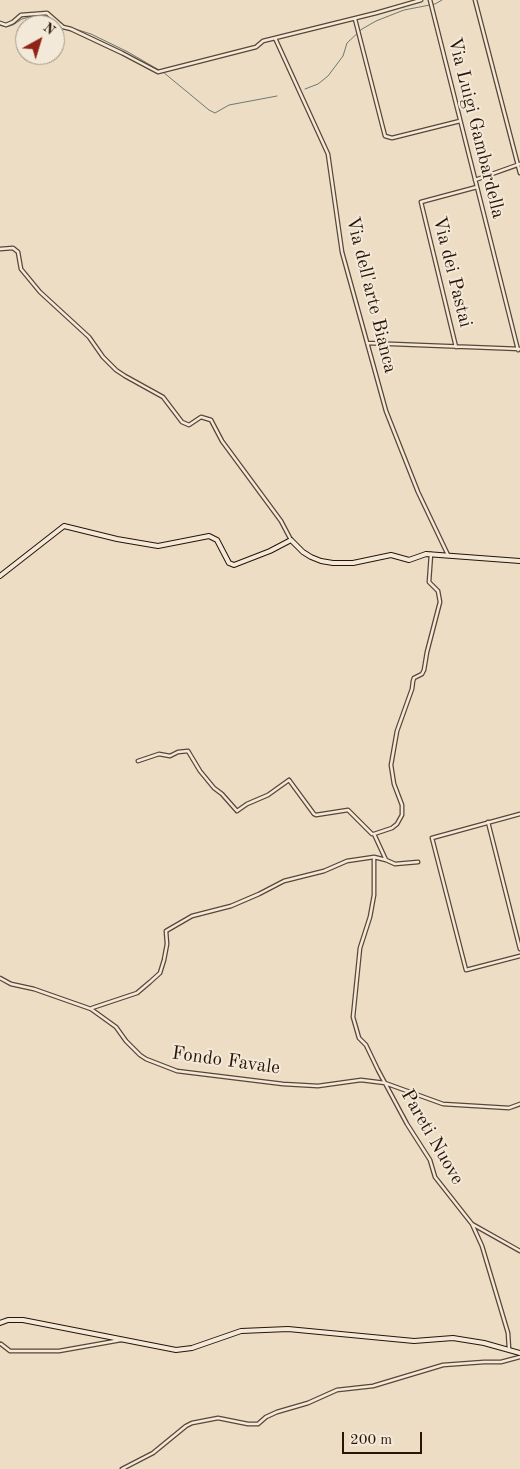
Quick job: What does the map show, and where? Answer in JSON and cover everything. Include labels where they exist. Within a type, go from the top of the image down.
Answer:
[{"type":"street","points":[[0,23],[6,25],[21,15],[47,13],[63,27],[114,49],[158,72],[256,47],[263,41],[355,19],[421,0]]},
{"type":"street","name":"Via Luigi Gambardella","points":[[430,0],[519,350]]},
{"type":"street","points":[[475,0],[520,172]]},
{"type":"street","points":[[355,19],[385,136],[392,138],[461,120]]},
{"type":"street","name":"Via dell'arte Bianca","points":[[275,38],[328,154],[342,252],[391,425],[418,492],[448,556]]},
{"type":"street","points":[[476,180],[519,165]]},
{"type":"street","name":"Via dei Pastai","points":[[456,347],[420,202],[477,187]]},
{"type":"street","points":[[0,249],[13,248],[18,252],[21,269],[40,292],[89,337],[103,357],[116,370],[162,397],[182,422],[189,425],[202,417],[212,420],[222,441],[281,521],[291,540],[311,557],[327,563],[346,564],[391,555],[409,560],[426,554],[520,561]]},
{"type":"street","points":[[368,343],[519,350]]},
{"type":"street","points":[[0,576],[64,526],[127,541],[158,546],[209,536],[217,540],[229,563],[234,565],[270,551],[291,540]]},
{"type":"street","points":[[374,834],[392,828],[397,824],[402,815],[402,805],[394,784],[391,765],[398,731],[413,681],[424,670],[426,652],[438,615],[439,594],[428,580],[431,554]]},
{"type":"street","points":[[138,761],[160,754],[170,756],[178,752],[188,751],[200,771],[237,811],[247,804],[268,795],[289,780],[314,814],[348,810],[374,834],[386,860]]},
{"type":"street","points":[[520,814],[432,838],[466,970],[520,956]]},
{"type":"street","points":[[488,822],[520,949]]},
{"type":"street","points":[[374,857],[374,895],[360,948],[353,1017],[359,1038],[366,1045],[385,1083]]},
{"type":"street","points":[[91,1009],[137,994],[160,973],[164,960],[166,931],[192,916],[230,906],[284,882],[324,871],[347,861],[374,857],[395,864],[418,862]]},
{"type":"street","name":"Fondo Favale","points":[[0,978],[11,984],[34,989],[91,1009],[116,1027],[126,1041],[140,1055],[177,1071],[283,1084],[318,1086],[361,1080],[385,1083]]},
{"type":"street","name":"Pareti Nuove","points":[[385,1083],[443,1104],[508,1108],[520,1104]]},
{"type":"street","name":"Pareti Nuove","points":[[385,1083],[407,1124],[430,1160],[435,1177],[472,1224],[520,1250]]},
{"type":"street","points":[[472,1224],[482,1246],[508,1333],[509,1349]]},
{"type":"street","points":[[0,1323],[8,1320],[23,1320],[121,1340],[184,1350],[241,1331],[288,1330],[414,1341],[453,1338],[509,1349],[520,1355]]},
{"type":"street","points":[[1,1344],[10,1351],[59,1351],[121,1340]]},
{"type":"street","points":[[122,1469],[153,1453],[192,1423],[218,1418],[258,1424],[266,1417],[277,1412],[308,1403],[337,1390],[373,1386],[443,1365],[501,1362],[520,1355]]},
{"type":"waterway","points":[[305,89],[318,84],[328,76],[343,56],[347,43],[362,29],[376,21],[404,10],[435,4],[442,0]]},
{"type":"waterway","points":[[0,25],[6,27],[15,24]]},
{"type":"waterway","points":[[72,28],[91,34],[159,70]]},
{"type":"waterway","points":[[163,72],[215,113],[229,105],[277,96]]}]
